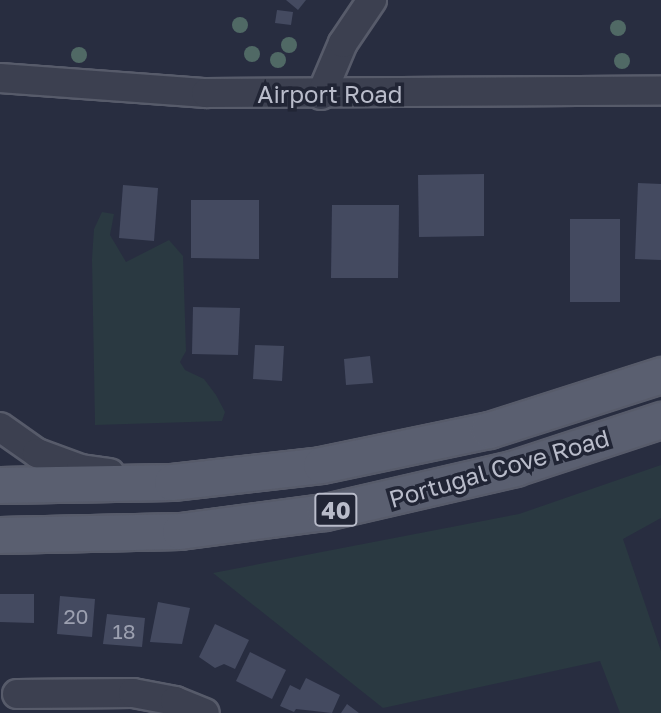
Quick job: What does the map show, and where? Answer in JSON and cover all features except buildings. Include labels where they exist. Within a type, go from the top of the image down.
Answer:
[{"type":"main road","name":"Portugal Cove Road","points":[[0,485],[172,482],[321,465],[395,452],[489,430],[661,375]]},
{"type":"main road","name":"Portugal Cove Road","points":[[0,535],[180,531],[325,512],[503,471],[661,420]]},
{"type":"street","points":[[321,94],[343,43],[372,0]]},
{"type":"street","name":"Airport Road","points":[[0,79],[77,87],[321,94],[661,91]]},
{"type":"street","points":[[0,427],[37,453],[81,469],[172,482]]},
{"type":"street","points":[[18,694],[133,692],[176,701],[205,713]]},
{"type":"shaded area","points":[[102,212],[114,214],[110,235],[126,262],[169,240],[183,256],[186,351],[180,362],[185,370],[204,379],[216,395],[225,412],[222,421],[95,425],[92,259],[94,229]]},
{"type":"shaded area","points":[[661,465],[661,518],[623,539],[661,651],[661,713],[620,713],[600,661],[383,708],[213,573],[519,514]]}]
